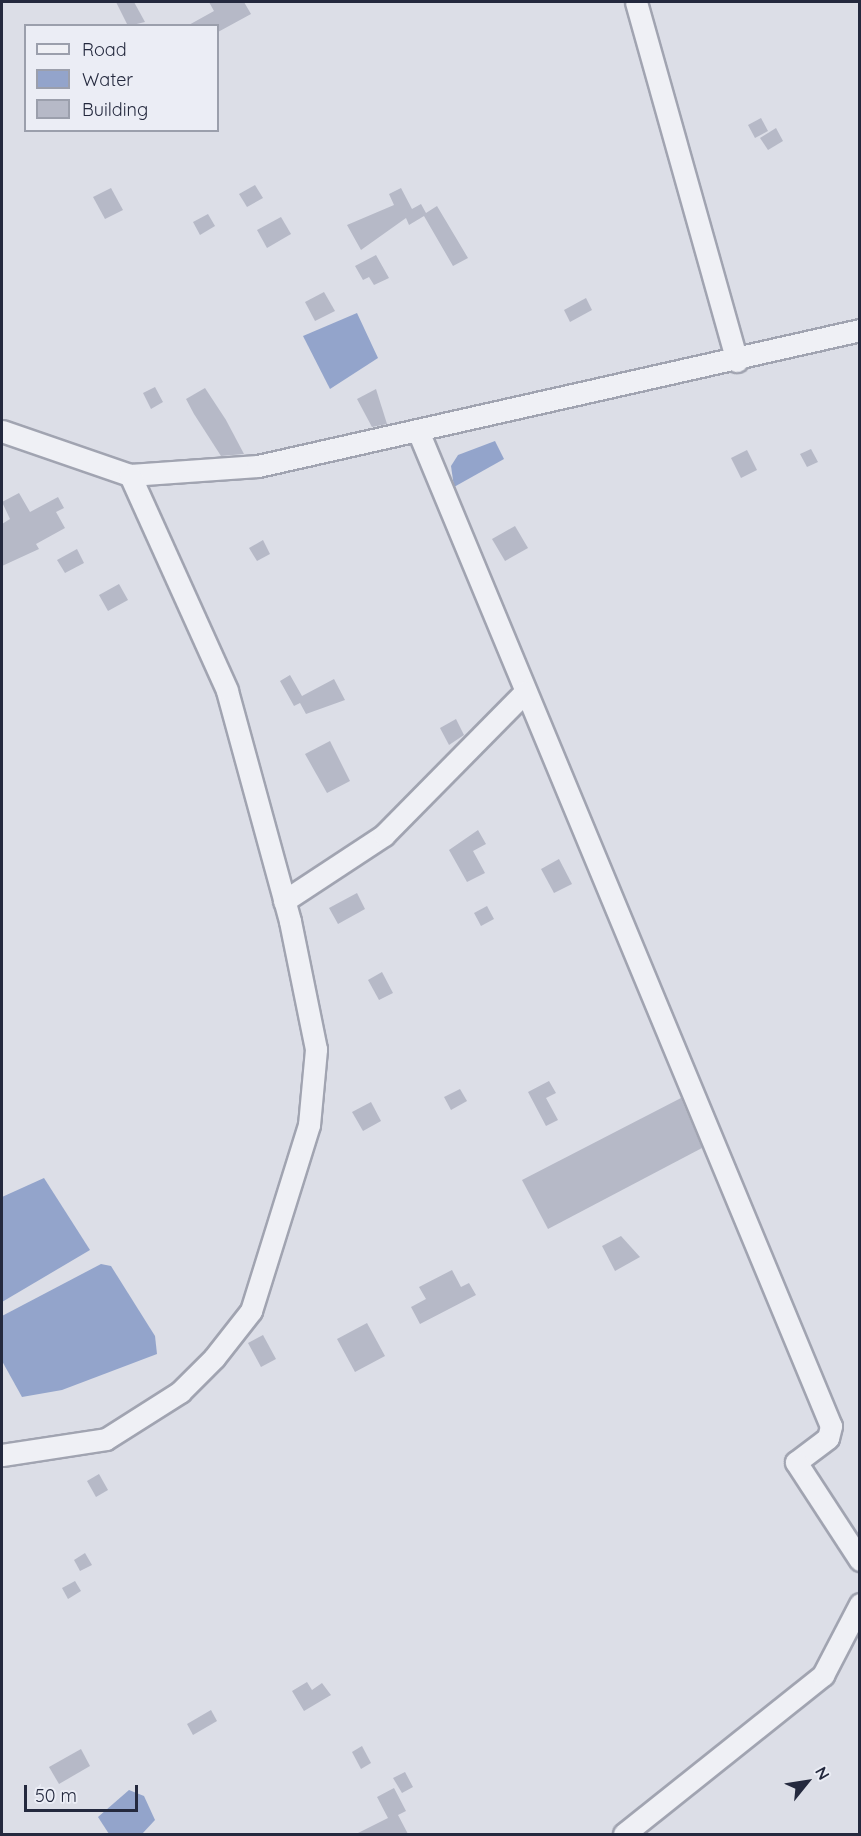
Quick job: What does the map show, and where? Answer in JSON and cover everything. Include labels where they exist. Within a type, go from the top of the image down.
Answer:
[{"type":"street","points":[[636,2],[737,361]]},
{"type":"street","points":[[2,431],[130,475],[258,466],[737,361],[860,330]]},
{"type":"street","points":[[418,431],[831,1426],[828,1438],[796,1462],[860,1560]]},
{"type":"street","points":[[2,1455],[106,1439],[180,1392],[251,1311],[309,1125],[316,1049],[284,901],[227,690],[130,475]]},
{"type":"street","points":[[284,901],[384,835],[525,692]]},
{"type":"street","points":[[624,1834],[823,1675],[860,1604]]},
{"type":"water","points":[[357,313],[378,358],[330,389],[303,336]]},
{"type":"water","points":[[495,441],[504,459],[454,487],[451,466],[458,455]]},
{"type":"water","points":[[44,1178],[90,1250],[2,1302],[2,1197]]},
{"type":"water","points":[[101,1264],[111,1266],[155,1336],[157,1354],[62,1390],[22,1397],[2,1361],[2,1316]]},
{"type":"water","points":[[129,1790],[144,1796],[155,1820],[142,1834],[109,1834],[98,1817]]},
{"type":"building","points":[[116,2],[134,2],[145,22],[127,24]]},
{"type":"building","points":[[209,2],[244,2],[251,14],[219,31],[219,24],[191,24],[214,11]]},
{"type":"building","points":[[761,118],[768,131],[755,138],[748,125]]},
{"type":"building","points":[[776,128],[783,141],[768,150],[760,138]]},
{"type":"building","points":[[255,185],[263,198],[247,207],[239,194]]},
{"type":"building","points":[[111,188],[123,210],[105,219],[93,197]]},
{"type":"building","points":[[401,188],[412,209],[421,204],[426,213],[437,206],[468,258],[453,266],[424,216],[409,225],[406,218],[361,250],[347,225],[394,205],[389,194]]},
{"type":"building","points":[[208,214],[215,226],[200,235],[193,222]]},
{"type":"building","points":[[281,217],[291,234],[267,248],[257,230]]},
{"type":"building","points":[[376,255],[389,278],[374,285],[369,277],[363,280],[355,266]]},
{"type":"building","points":[[324,292],[335,311],[315,321],[305,302]]},
{"type":"building","points":[[586,298],[592,310],[570,322],[564,310]]},
{"type":"building","points":[[155,387],[163,402],[151,409],[143,393]]},
{"type":"building","points":[[205,388],[226,420],[244,454],[221,456],[194,414],[186,399]]},
{"type":"building","points":[[376,389],[387,424],[372,427],[357,399]]},
{"type":"building","points":[[811,449],[818,462],[807,467],[800,454]]},
{"type":"building","points":[[747,450],[757,470],[741,478],[731,458]]},
{"type":"building","points":[[19,493],[30,512],[58,497],[64,508],[56,512],[65,528],[36,544],[39,549],[2,566],[2,524],[10,519],[2,502]]},
{"type":"building","points":[[515,526],[528,548],[505,561],[492,539]]},
{"type":"building","points":[[263,540],[270,554],[257,561],[249,548]]},
{"type":"building","points":[[77,549],[84,563],[65,573],[57,560]]},
{"type":"building","points":[[119,584],[128,600],[108,611],[99,595]]},
{"type":"building","points":[[290,675],[302,696],[334,679],[345,700],[306,714],[300,703],[294,706],[280,681]]},
{"type":"building","points":[[456,719],[464,735],[449,745],[440,728]]},
{"type":"building","points":[[330,741],[350,781],[327,793],[305,754]]},
{"type":"building","points":[[478,830],[486,844],[473,851],[485,873],[467,882],[449,850]]},
{"type":"building","points":[[559,859],[572,884],[554,893],[541,869]]},
{"type":"building","points":[[357,893],[365,909],[338,924],[329,908]]},
{"type":"building","points":[[487,906],[494,919],[481,926],[474,913]]},
{"type":"building","points":[[382,972],[393,993],[379,1000],[368,980]]},
{"type":"building","points":[[549,1081],[556,1093],[546,1098],[558,1120],[546,1126],[528,1092]]},
{"type":"building","points":[[460,1089],[467,1101],[451,1110],[444,1097]]},
{"type":"building","points":[[681,1098],[702,1148],[548,1229],[522,1180]]},
{"type":"building","points":[[371,1102],[381,1121],[363,1131],[352,1112]]},
{"type":"building","points":[[621,1236],[640,1257],[615,1271],[602,1246]]},
{"type":"building","points":[[452,1270],[461,1287],[469,1283],[476,1295],[420,1324],[411,1307],[426,1299],[419,1287]]},
{"type":"building","points":[[367,1323],[385,1356],[355,1372],[337,1339]]},
{"type":"building","points":[[263,1335],[276,1359],[261,1367],[248,1343]]},
{"type":"building","points":[[99,1474],[108,1490],[96,1497],[87,1481]]},
{"type":"building","points":[[85,1553],[92,1565],[80,1571],[74,1560]]},
{"type":"building","points":[[75,1581],[81,1591],[68,1599],[62,1588]]},
{"type":"building","points":[[307,1682],[312,1690],[322,1683],[331,1695],[304,1711],[292,1691]]},
{"type":"building","points":[[211,1710],[217,1721],[193,1735],[187,1724]]},
{"type":"building","points":[[362,1746],[371,1763],[361,1769],[352,1752]]},
{"type":"building","points":[[81,1749],[90,1766],[59,1784],[49,1767]]},
{"type":"building","points":[[405,1772],[413,1787],[402,1793],[393,1778]]},
{"type":"building","points":[[394,1788],[406,1811],[398,1815],[408,1834],[356,1834],[388,1818],[377,1797]]}]
